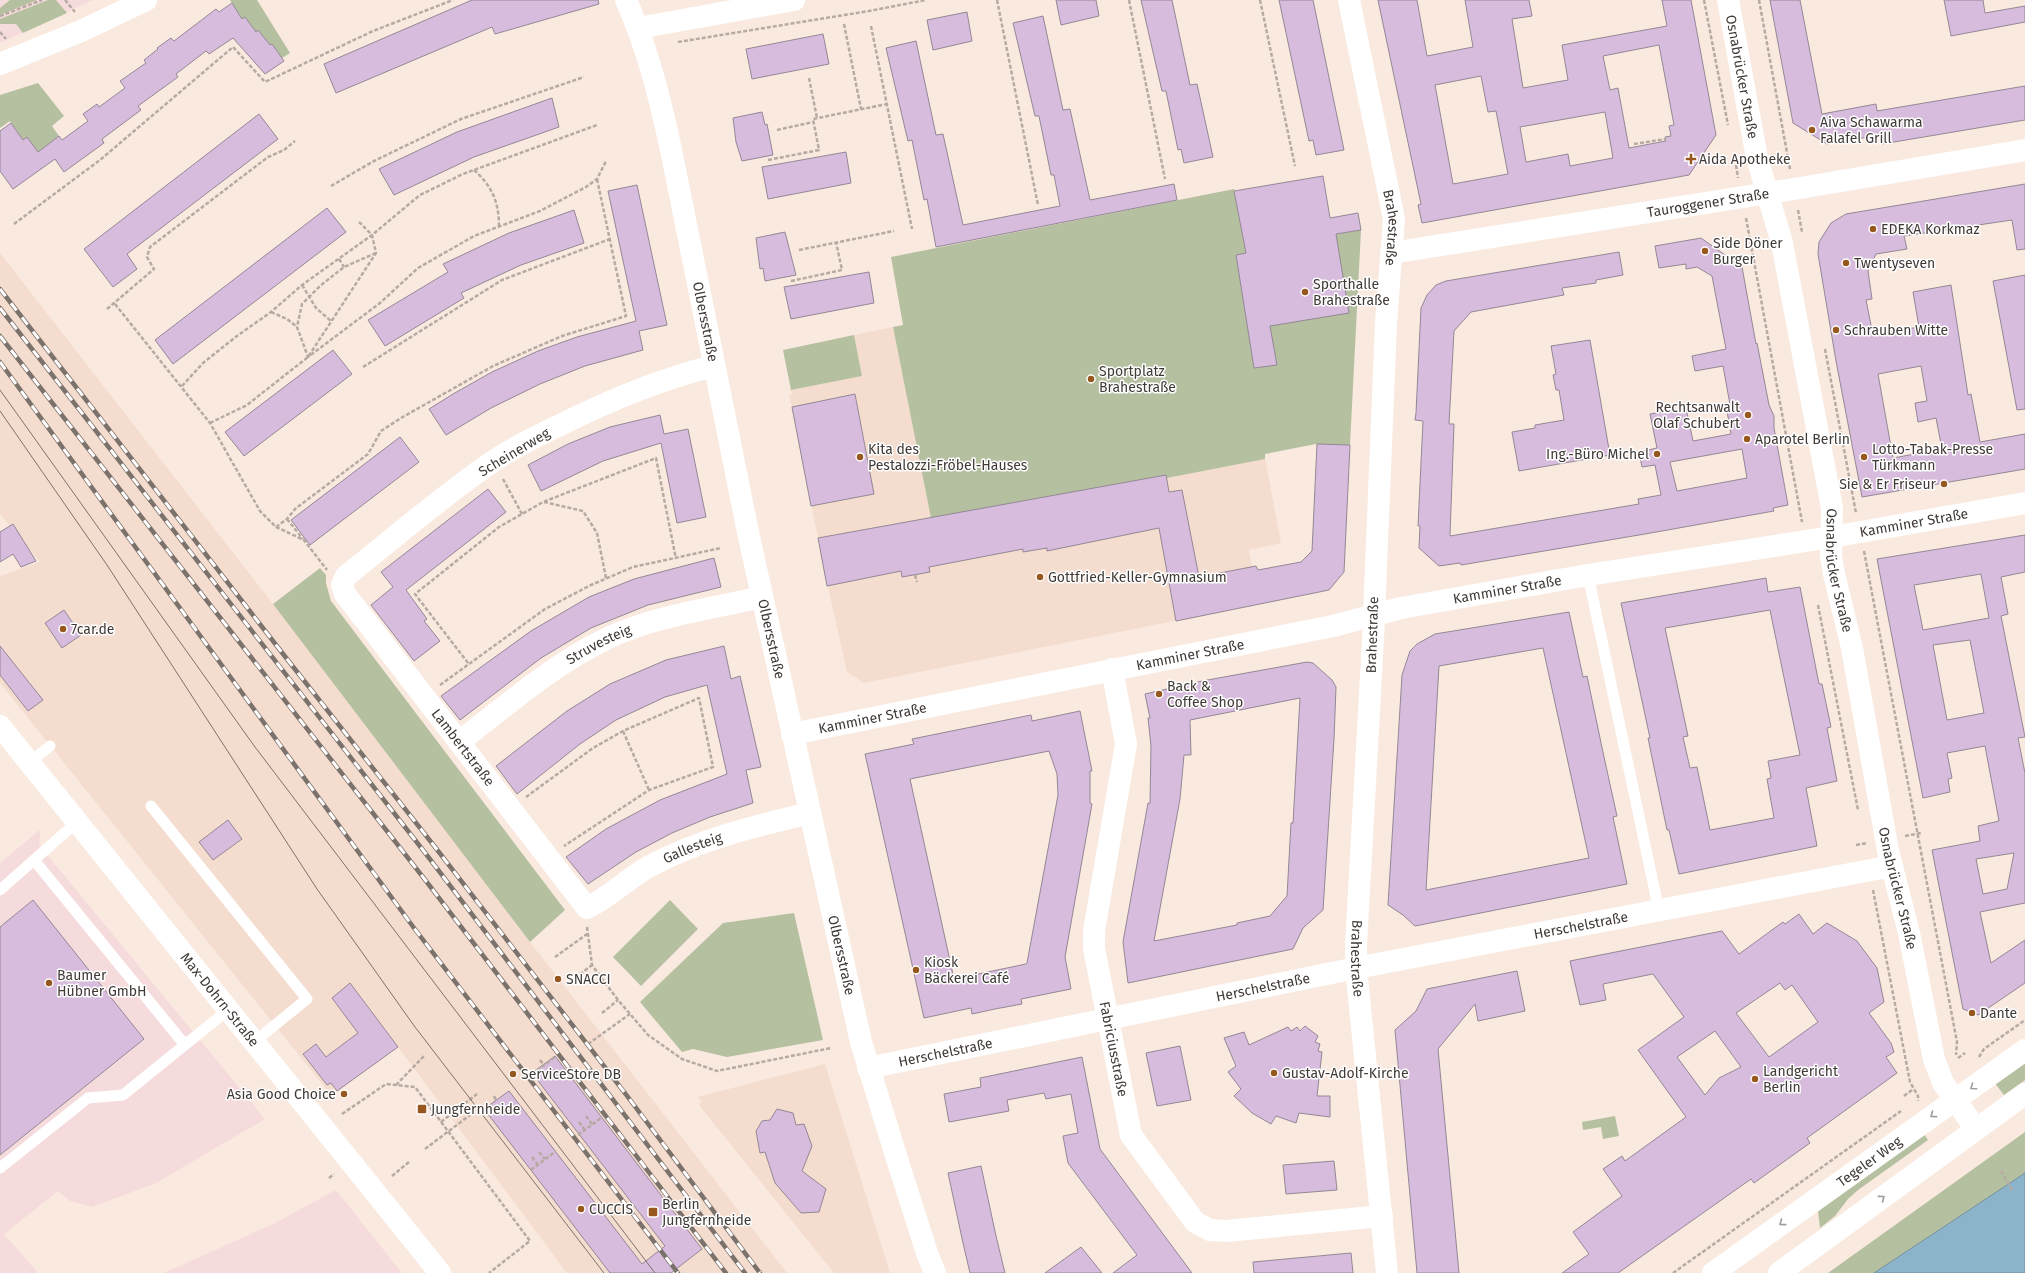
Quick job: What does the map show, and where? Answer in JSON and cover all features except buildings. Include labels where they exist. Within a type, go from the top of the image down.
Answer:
[{"type":"street","points":[[0,64],[81,31],[146,0]]},
{"type":"street","name":"Olbersstraße","points":[[626,0],[638,28],[658,90],[762,597],[838,942],[868,1068],[927,1253],[936,1273]]},
{"type":"street","points":[[638,28],[794,0]]},
{"type":"street","name":"Brahestraße","points":[[1349,0],[1394,219],[1384,366],[1356,968],[1387,1273]]},
{"type":"street","name":"Osnabrücker Straße","points":[[1728,0],[1754,145],[1782,243],[1830,492],[1832,508],[1831,556],[1834,574],[1852,648],[1892,866],[1909,933],[1934,1059],[1943,1083],[1976,1129]]},
{"type":"street","name":"Tauroggener Straße","points":[[1391,252],[1767,193],[2025,150]]},
{"type":"street","name":"Scheinerweg","points":[[342,585],[346,576],[463,483],[519,445],[611,401],[684,374],[714,366]]},
{"type":"street","name":"Kamminer Straße","points":[[792,734],[1333,626],[1401,608],[1588,575],[1832,537],[2025,503]]},
{"type":"street","name":"Lambertstraße","points":[[342,585],[346,594],[587,908]]},
{"type":"street","name":"Struvesteig","points":[[459,742],[548,673],[606,639],[665,618],[762,597]]},
{"type":"street","name":"Fabriciusstraße","points":[[1112,670],[1126,744],[1094,932],[1094,949],[1131,1135],[1195,1222],[1210,1230],[1226,1231],[1382,1216]]},
{"type":"street","name":"Max-Dohrn-Straße","points":[[0,726],[440,1273]]},
{"type":"street","name":"Gallesteig","points":[[587,908],[602,900],[649,867],[697,844],[743,828],[810,813]]},
{"type":"street","name":"Herschelstraße","points":[[868,1068],[1356,968],[1892,866]]},
{"type":"street","name":"Tegeler Weg","points":[[1713,1273],[2025,1050]]},
{"type":"street","points":[[1779,1273],[2025,1094]]},
{"type":"lane","points":[[1588,575],[1659,911]]},
{"type":"lane","points":[[29,762],[50,746]]},
{"type":"lane","points":[[151,806],[307,999],[254,1042]]},
{"type":"lane","points":[[0,890],[77,822]]},
{"type":"lane","points":[[34,860],[185,1045]]},
{"type":"lane","points":[[0,1168],[88,1098],[123,1095],[228,1010]]},
{"type":"path","points":[[0,16],[42,0]]},
{"type":"path","points":[[65,0],[75,12]]},
{"type":"path","points":[[14,224],[100,160],[233,47],[265,82],[373,32],[453,0]]},
{"type":"path","points":[[694,41],[926,0]]},
{"type":"path","points":[[997,0],[1038,205]]},
{"type":"path","points":[[1128,0],[1165,180]]},
{"type":"path","points":[[1260,0],[1295,166]]},
{"type":"path","points":[[1704,0],[1729,130]]},
{"type":"path","points":[[1758,0],[1785,144]]},
{"type":"path","points":[[844,24],[860,109]]},
{"type":"path","points":[[871,26],[912,229]]},
{"type":"path","points":[[0,32],[9,42]]},
{"type":"path","points":[[331,186],[374,161],[461,120],[584,78]]},
{"type":"path","points":[[809,78],[817,118]]},
{"type":"path","points":[[777,130],[813,122],[813,119],[817,118],[887,104]]},
{"type":"path","points":[[768,160],[819,150],[813,122]]},
{"type":"path","points":[[182,386],[203,363],[271,312],[302,285],[372,235],[420,195],[474,170],[596,125]]},
{"type":"path","points":[[1634,144],[1666,139]]},
{"type":"path","points":[[107,309],[115,304],[154,269],[147,257],[150,246],[268,157],[284,150],[296,141]]},
{"type":"path","points":[[210,423],[247,405],[380,302],[418,268],[474,236],[540,211],[586,187],[597,179],[606,161]]},
{"type":"path","points":[[474,170],[492,190],[499,215],[499,227]]},
{"type":"path","points":[[276,527],[287,519],[295,509],[368,454],[381,431],[400,418],[493,366],[562,336],[626,316],[597,179]]},
{"type":"path","points":[[308,357],[376,253],[372,235],[359,222]]},
{"type":"path","points":[[799,250],[894,231]]},
{"type":"path","points":[[363,367],[502,280],[610,239]]},
{"type":"path","points":[[791,281],[842,270],[836,242]]},
{"type":"path","points":[[1751,243],[1799,506]]},
{"type":"path","points":[[297,327],[302,304],[309,297],[344,267],[376,253]]},
{"type":"path","points":[[340,259],[344,267]]},
{"type":"path","points":[[302,285],[316,308],[331,321]]},
{"type":"path","points":[[115,304],[182,386],[210,423],[260,511],[276,527],[304,540]]},
{"type":"path","points":[[271,312],[287,318],[297,327],[308,357]]},
{"type":"path","points":[[1824,344],[1854,499]]},
{"type":"path","points":[[468,663],[415,594],[498,527],[543,502],[656,458],[676,559]]},
{"type":"path","points":[[501,476],[522,514]]},
{"type":"path","points":[[543,502],[582,510],[597,533],[606,578]]},
{"type":"path","points":[[287,519],[327,570]]},
{"type":"path","points":[[439,686],[468,663],[545,609],[606,578],[633,567],[676,559],[721,548]]},
{"type":"path","points":[[1866,561],[1957,1042],[1956,1051]]},
{"type":"path","points":[[915,575],[917,582]]},
{"type":"path","points":[[1817,600],[1858,813]]},
{"type":"path","points":[[522,800],[593,748],[622,731],[699,698],[713,767],[649,790],[560,849]]},
{"type":"path","points":[[622,731],[649,790]]},
{"type":"path","points":[[1863,836],[1865,849]]},
{"type":"path","points":[[1874,894],[1910,1082]]},
{"type":"path","points":[[587,908],[587,934],[592,965],[618,1000],[648,1034],[682,1059],[717,1071],[831,1048]]},
{"type":"path","points":[[555,957],[587,934]]},
{"type":"path","points":[[575,978],[592,965]]},
{"type":"path","points":[[602,1013],[618,1000]]},
{"type":"path","points":[[588,1044],[630,1014]]},
{"type":"path","points":[[1977,1059],[1984,1049],[2025,1020]]},
{"type":"path","points":[[1958,1058],[1965,1053]]},
{"type":"path","points":[[396,1085],[424,1056]]},
{"type":"path","points":[[532,1074],[555,1057]]},
{"type":"path","points":[[540,1060],[544,1065]]},
{"type":"path","points":[[342,1114],[386,1084],[415,1087],[530,1241],[489,1273]]},
{"type":"path","points":[[1904,1096],[1912,1090]]},
{"type":"path","points":[[441,1122],[477,1094]]},
{"type":"path","points":[[494,1096],[496,1100]]},
{"type":"path","points":[[1673,1273],[1895,1114],[1907,1109]]},
{"type":"path","points":[[425,1149],[448,1130],[470,1116]]},
{"type":"path","points":[[586,1116],[592,1124]]},
{"type":"path","points":[[578,1135],[601,1118]]},
{"type":"path","points":[[579,1122],[585,1130]]},
{"type":"path","points":[[531,1170],[556,1151]]},
{"type":"path","points":[[539,1152],[545,1159]]},
{"type":"path","points":[[532,1157],[538,1165]]},
{"type":"path","points":[[392,1176],[409,1162]]},
{"type":"path","points":[[2001,1171],[2012,1190]]},
{"type":"shaded area","points":[[0,0],[93,0],[0,43]]},
{"type":"shaded area","points":[[0,253],[273,604],[530,942],[787,1273],[567,1273],[398,1047],[331,1095],[0,683],[0,576],[40,562],[0,514]]},
{"type":"shaded area","name":"Gottfried-Keller-Gymnasium","points":[[893,327],[931,518],[1166,475],[1167,478],[1265,459],[1281,543],[1249,550],[1259,604],[864,683],[847,672],[789,395],[792,395],[791,390],[862,376],[854,335]]},
{"type":"shaded area","points":[[41,829],[39,843],[44,851],[265,1119],[156,1183],[92,1207],[70,1201],[58,1191],[4,1234],[38,1273],[0,1273],[0,863]]},
{"type":"shaded area","points":[[825,1064],[890,1273],[834,1273],[699,1105],[702,1101],[698,1097]]},
{"type":"shaded area","points":[[336,1190],[402,1273],[164,1273],[273,1224]]},
{"type":"green space","points":[[10,0],[37,0],[0,15],[0,8]]},
{"type":"green space","points":[[48,0],[56,0],[67,13],[23,33],[16,24],[0,24],[0,19]]},
{"type":"green space","points":[[230,0],[257,0],[290,53],[282,58],[272,44],[270,45],[259,31],[256,32],[245,17],[242,19]]},
{"type":"green space","points":[[38,83],[64,116],[52,126],[59,136],[39,154],[27,137],[23,140],[10,121],[0,128],[0,95]]},
{"type":"green space","points":[[1234,189],[1246,249],[1361,230],[1350,445],[1316,444],[1265,454],[1265,459],[1167,478],[1166,475],[931,518],[893,327],[903,325],[891,257]]},
{"type":"green space","points":[[854,335],[862,376],[791,390],[783,350]]},
{"type":"green space","points":[[320,568],[326,575],[326,583],[331,601],[565,910],[530,942],[273,604]]},
{"type":"green space","points":[[670,900],[698,929],[641,986],[613,957]]},
{"type":"green space","points":[[794,913],[823,1040],[727,1057],[693,1049],[682,1052],[640,1002],[723,923]]},
{"type":"green space","points":[[2025,1060],[2025,1080],[2004,1095],[1994,1082]]},
{"type":"green space","points":[[1615,1116],[1619,1136],[1603,1139],[1601,1127],[1583,1130],[1582,1122]]},
{"type":"green space","points":[[2025,1132],[2025,1173],[1874,1273],[1828,1273]]},
{"type":"green space","points":[[1924,1134],[1928,1140],[1858,1190],[1848,1199],[1835,1216],[1820,1228],[1818,1211]]},
{"type":"water","points":[[2025,1173],[2025,1273],[1874,1273]]},
{"type":"tram line","points":[[0,390],[255,747],[655,1273]]},
{"type":"tram line","points":[[0,411],[107,565],[317,889],[415,1027],[604,1273]]},
{"type":"railway","points":[[0,289],[435,847],[628,1097],[760,1273]]},
{"type":"railway","points":[[0,308],[426,854],[745,1273]]},
{"type":"railway","points":[[0,336],[426,881],[726,1273]]},
{"type":"railway","points":[[0,362],[414,928],[678,1273]]},
{"type":"place","name":"Aiva Schawarma Falafel Grill","points":[[1812,130]]},
{"type":"place","name":"Aida Apotheke","points":[[1691,159]]},
{"type":"place","name":"EDEKA Korkmaz","points":[[1873,229]]},
{"type":"place","name":"Side Döner Burger","points":[[1705,251]]},
{"type":"place","name":"Twentyseven","points":[[1846,263]]},
{"type":"place","name":"Sporthalle Brahestraße","points":[[1305,292]]},
{"type":"place","name":"Schrauben Witte","points":[[1836,330]]},
{"type":"place","name":"Sportplatz Brahestraße","points":[[1091,379]]},
{"type":"place","name":"Rechtsanwalt Olaf Schubert","points":[[1748,415]]},
{"type":"place","name":"Aparotel Berlin","points":[[1747,439]]},
{"type":"place","name":"Ing.-Büro Michel","points":[[1657,454]]},
{"type":"place","name":"Kita des Pestalozzi-Fröbel-Hauses","points":[[860,457]]},
{"type":"place","name":"Lotto-Tabak-Presse Türkmann","points":[[1864,457]]},
{"type":"place","name":"Sie & Er Friseur","points":[[1944,484]]},
{"type":"place","name":"Gottfried-Keller-Gymnasium","points":[[1040,577]]},
{"type":"place","name":"7car.de","points":[[63,629]]},
{"type":"place","name":"Back & Coffee Shop","points":[[1159,694]]},
{"type":"place","name":"Kiosk Bäckerei Café","points":[[916,970]]},
{"type":"place","name":"SNACCI","points":[[558,979]]},
{"type":"place","name":"Baumer Hübner GmbH","points":[[49,983]]},
{"type":"place","name":"Dante","points":[[1972,1013]]},
{"type":"place","name":"Gustav-Adolf-Kirche","points":[[1274,1073]]},
{"type":"place","name":"ServiceStore DB","points":[[513,1074]]},
{"type":"place","name":"Landgericht Berlin","points":[[1755,1079]]},
{"type":"place","name":"Asia Good Choice","points":[[344,1094]]},
{"type":"place","name":"Jungfernheide","points":[[422,1109]]},
{"type":"place","name":"CUCCIS","points":[[581,1209]]},
{"type":"place","name":"Berlin Jungfernheide","points":[[653,1212]]}]
